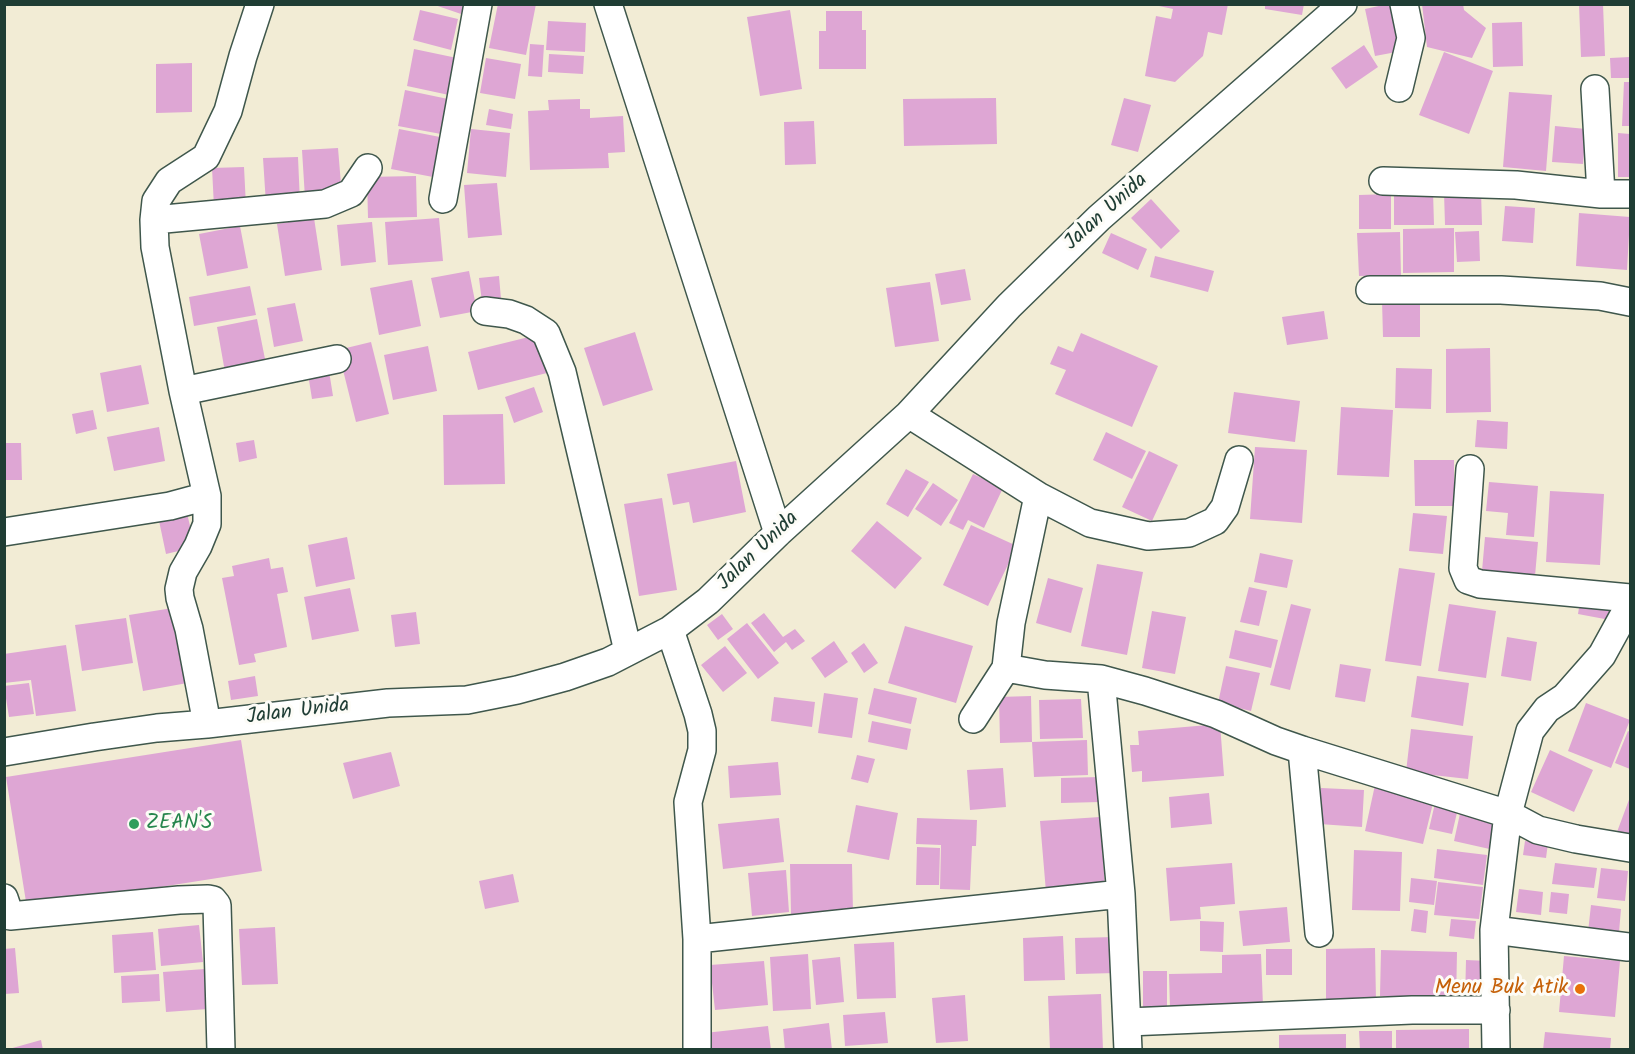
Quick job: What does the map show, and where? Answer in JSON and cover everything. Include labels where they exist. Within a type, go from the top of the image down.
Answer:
[{"type":"street","points":[[207,724],[179,589],[183,572],[207,524],[207,496],[183,391],[155,247],[154,220],[156,201],[169,181],[206,157],[228,111],[260,4]]},
{"type":"street","points":[[443,199],[478,4]]},
{"type":"street","points":[[608,4],[778,533]]},
{"type":"street","name":"Jalan Unida","points":[[4,752],[136,731],[388,703],[467,700],[566,677],[608,662],[670,630],[708,601],[778,533],[909,414],[1009,306],[1099,218],[1342,4]]},
{"type":"street","points":[[1399,88],[1411,38],[1404,4]]},
{"type":"street","points":[[1595,89],[1601,194]]},
{"type":"street","points":[[154,220],[325,204],[351,193],[368,168]]},
{"type":"street","points":[[1383,181],[1516,185],[1601,194],[1630,194]]},
{"type":"street","points":[[1370,290],[1501,290],[1600,296],[1630,302]]},
{"type":"street","points":[[485,310],[509,314],[526,320],[546,333],[562,372],[628,651]]},
{"type":"street","points":[[183,391],[337,359]]},
{"type":"street","points":[[909,414],[1038,496],[1090,523],[1148,536],[1189,533],[1215,521],[1225,507],[1239,460]]},
{"type":"street","points":[[1470,469],[1463,568],[1468,580],[1480,584],[1630,598]]},
{"type":"street","points":[[4,532],[170,506],[207,496]]},
{"type":"street","points":[[973,719],[1006,668],[1011,623],[1038,496]]},
{"type":"street","points":[[1496,1050],[1494,930],[1508,814],[1530,731],[1547,709],[1565,697],[1602,655],[1630,604]]},
{"type":"street","points":[[670,630],[690,686],[702,731],[702,750],[688,802],[697,939],[697,1050]]},
{"type":"street","points":[[1006,668],[1045,675],[1101,679],[1145,691],[1216,714],[1302,750],[1508,814],[1538,830],[1630,848]]},
{"type":"street","points":[[1101,679],[1121,894],[1128,1050]]},
{"type":"street","points":[[1302,750],[1318,933]]},
{"type":"street","points":[[697,939],[1121,894]]},
{"type":"street","points":[[6,910],[213,900],[217,906],[221,1050]]},
{"type":"street","points":[[1494,930],[1628,947]]},
{"type":"street","points":[[1128,1022],[1412,1010],[1496,1010]]},
{"type":"building","points":[[432,4],[464,4],[461,14]]},
{"type":"building","points":[[498,4],[536,4],[526,55],[489,48]]},
{"type":"building","points":[[1160,4],[1228,4],[1222,35],[1208,32],[1203,56],[1175,82],[1145,76],[1156,16],[1171,19],[1173,9],[1159,6]]},
{"type":"building","points":[[1265,4],[1304,4],[1302,15],[1265,9]]},
{"type":"building","points":[[1398,4],[1407,50],[1375,56],[1365,9]]},
{"type":"building","points":[[1422,4],[1463,4],[1464,10],[1486,28],[1472,58],[1427,47]]},
{"type":"building","points":[[1579,4],[1603,4],[1605,56],[1581,57]]},
{"type":"building","points":[[420,10],[458,19],[451,50],[413,40]]},
{"type":"building","points":[[790,10],[802,89],[760,96],[747,17]]},
{"type":"building","points":[[826,11],[862,11],[862,30],[866,30],[866,69],[819,69],[819,31],[826,31]]},
{"type":"building","points":[[548,21],[586,23],[585,52],[546,50]]},
{"type":"building","points":[[1522,22],[1523,66],[1493,67],[1492,23]]},
{"type":"building","points":[[530,44],[544,45],[542,77],[528,76]]},
{"type":"building","points":[[1364,45],[1378,67],[1346,89],[1331,68]]},
{"type":"building","points":[[414,49],[457,58],[449,95],[407,86]]},
{"type":"building","points":[[1444,52],[1493,71],[1469,134],[1419,115]]},
{"type":"building","points":[[549,54],[584,56],[583,74],[548,72]]},
{"type":"building","points":[[1630,57],[1630,78],[1611,78],[1610,58]]},
{"type":"building","points":[[486,58],[521,64],[515,99],[480,93]]},
{"type":"building","points":[[192,63],[192,112],[156,113],[156,64]]},
{"type":"building","points":[[1624,82],[1630,82],[1630,126],[1622,126]]},
{"type":"building","points":[[405,90],[448,99],[441,134],[398,126]]},
{"type":"building","points":[[1509,92],[1552,95],[1546,171],[1503,167]]},
{"type":"building","points":[[996,98],[997,144],[904,146],[903,99]]},
{"type":"building","points":[[1124,98],[1151,105],[1138,152],[1111,145]]},
{"type":"building","points":[[580,99],[580,109],[590,109],[590,118],[623,116],[625,152],[608,153],[609,168],[530,170],[528,111],[549,110],[548,100]]},
{"type":"building","points":[[489,109],[513,114],[511,129],[486,125]]},
{"type":"building","points":[[814,121],[816,164],[785,165],[784,122]]},
{"type":"building","points":[[1555,126],[1586,129],[1583,164],[1552,162]]},
{"type":"building","points":[[399,129],[440,137],[433,177],[391,169]]},
{"type":"building","points":[[471,129],[510,133],[506,177],[467,173]]},
{"type":"building","points":[[1618,133],[1630,134],[1630,177],[1618,177]]},
{"type":"building","points":[[338,148],[342,196],[305,198],[302,150]]},
{"type":"building","points":[[298,157],[300,203],[266,204],[263,158]]},
{"type":"building","points":[[244,167],[246,206],[214,207],[212,168]]},
{"type":"building","points":[[416,176],[417,217],[368,218],[367,177]]},
{"type":"building","points":[[497,183],[502,235],[468,238],[464,185]]},
{"type":"building","points":[[1433,191],[1434,225],[1394,225],[1394,192]]},
{"type":"building","points":[[1481,191],[1482,225],[1445,225],[1444,192]]},
{"type":"building","points":[[1391,194],[1391,229],[1359,229],[1359,195]]},
{"type":"building","points":[[1151,199],[1180,231],[1161,249],[1131,218]]},
{"type":"building","points":[[1505,206],[1535,208],[1533,243],[1502,241]]},
{"type":"building","points":[[1579,213],[1630,217],[1627,270],[1576,266]]},
{"type":"building","points":[[314,218],[322,270],[285,276],[277,224]]},
{"type":"building","points":[[439,218],[443,261],[388,265],[385,222]]},
{"type":"building","points":[[372,222],[376,262],[341,266],[337,225]]},
{"type":"building","points":[[240,226],[248,268],[207,276],[199,234]]},
{"type":"building","points":[[1454,228],[1454,272],[1403,273],[1403,229]]},
{"type":"building","points":[[1479,231],[1480,261],[1457,262],[1455,232]]},
{"type":"building","points":[[1400,232],[1401,275],[1359,276],[1357,233]]},
{"type":"building","points":[[1111,233],[1147,249],[1138,270],[1102,253]]},
{"type":"building","points":[[1155,256],[1214,271],[1208,292],[1150,277]]},
{"type":"building","points":[[965,269],[971,300],[941,305],[935,274]]},
{"type":"building","points":[[469,271],[477,311],[440,318],[431,278]]},
{"type":"building","points":[[499,276],[501,299],[482,302],[479,278]]},
{"type":"building","points":[[412,280],[421,326],[379,335],[370,288]]},
{"type":"building","points":[[930,282],[939,341],[895,347],[886,288]]},
{"type":"building","points":[[250,286],[256,315],[194,326],[189,297]]},
{"type":"building","points":[[1420,299],[1420,337],[1383,337],[1382,300]]},
{"type":"building","points":[[295,303],[303,341],[274,347],[267,308]]},
{"type":"building","points":[[1324,311],[1328,339],[1287,345],[1282,317]]},
{"type":"building","points":[[257,319],[266,364],[225,372],[217,327]]},
{"type":"building","points":[[635,332],[653,390],[603,406],[584,348]]},
{"type":"building","points":[[1081,333],[1158,366],[1132,427],[1055,394],[1066,370],[1050,364],[1058,346],[1073,352]]},
{"type":"building","points":[[537,335],[547,373],[478,390],[468,352]]},
{"type":"building","points":[[371,342],[389,414],[356,422],[338,350]]},
{"type":"building","points":[[428,346],[437,391],[393,400],[384,355]]},
{"type":"building","points":[[1490,348],[1491,412],[1446,413],[1446,349]]},
{"type":"building","points":[[141,365],[149,404],[107,412],[100,373]]},
{"type":"building","points":[[1396,368],[1432,369],[1431,409],[1395,408]]},
{"type":"building","points":[[329,371],[333,396],[312,399],[308,374]]},
{"type":"building","points":[[534,387],[543,412],[514,423],[505,397]]},
{"type":"building","points":[[1234,392],[1300,401],[1295,442],[1228,433]]},
{"type":"building","points":[[1341,407],[1393,410],[1389,477],[1337,475]]},
{"type":"building","points":[[93,410],[97,429],[76,434],[72,414]]},
{"type":"building","points":[[503,414],[505,484],[444,485],[443,415]]},
{"type":"building","points":[[1477,420],[1508,422],[1507,449],[1475,447]]},
{"type":"building","points":[[159,427],[165,461],[114,471],[107,437]]},
{"type":"building","points":[[1106,432],[1146,451],[1132,479],[1093,460]]},
{"type":"building","points":[[254,440],[257,458],[239,462],[236,443]]},
{"type":"building","points":[[4,443],[21,443],[22,480],[4,480]]},
{"type":"building","points":[[1255,447],[1307,450],[1302,523],[1250,519]]},
{"type":"building","points":[[1149,451],[1178,465],[1152,521],[1122,507]]},
{"type":"building","points":[[1414,460],[1454,460],[1454,506],[1415,506]]},
{"type":"building","points":[[736,461],[746,512],[693,523],[689,502],[673,505],[667,474]]},
{"type":"building","points":[[906,469],[929,482],[908,517],[886,504]]},
{"type":"building","points":[[973,474],[1003,488],[984,528],[968,520],[963,530],[949,523]]},
{"type":"building","points":[[1489,482],[1538,486],[1534,537],[1506,535],[1508,513],[1486,511]]},
{"type":"building","points":[[933,483],[958,500],[941,526],[915,509]]},
{"type":"building","points":[[1550,491],[1604,494],[1600,565],[1546,562]]},
{"type":"building","points":[[662,498],[677,590],[639,596],[624,504]]},
{"type":"building","points":[[186,509],[195,547],[166,554],[158,516]]},
{"type":"building","points":[[1413,513],[1447,516],[1443,554],[1409,551]]},
{"type":"building","points":[[877,521],[922,558],[895,589],[851,551]]},
{"type":"building","points":[[971,525],[1017,546],[988,606],[943,585]]},
{"type":"building","points":[[347,537],[355,579],[316,587],[308,545]]},
{"type":"building","points":[[1485,537],[1538,542],[1535,576],[1482,571]]},
{"type":"building","points":[[1260,553],[1293,560],[1287,588],[1254,582]]},
{"type":"building","points":[[269,558],[271,569],[283,567],[288,592],[277,594],[287,647],[254,654],[256,662],[239,665],[222,578],[234,576],[232,566]]},
{"type":"building","points":[[1097,564],[1143,572],[1127,655],[1081,646]]},
{"type":"building","points":[[1399,568],[1435,573],[1421,666],[1385,661]]},
{"type":"building","points":[[1048,578],[1083,588],[1071,633],[1036,623]]},
{"type":"building","points":[[1249,587],[1267,591],[1259,626],[1240,622]]},
{"type":"building","points":[[350,588],[359,631],[312,640],[304,597]]},
{"type":"building","points":[[1581,595],[1613,601],[1610,620],[1578,614]]},
{"type":"building","points":[[1291,604],[1311,609],[1290,690],[1270,685]]},
{"type":"building","points":[[1449,604],[1496,611],[1486,678],[1438,671]]},
{"type":"building","points":[[179,607],[193,682],[143,691],[129,615]]},
{"type":"building","points":[[1152,611],[1186,617],[1175,674],[1142,668]]},
{"type":"building","points":[[416,612],[420,644],[395,647],[391,615]]},
{"type":"building","points":[[764,613],[783,637],[795,629],[805,641],[792,650],[786,642],[774,652],[751,623]]},
{"type":"building","points":[[722,614],[733,629],[718,640],[707,625]]},
{"type":"building","points":[[126,618],[133,663],[82,671],[75,625]]},
{"type":"building","points":[[747,623],[779,663],[758,679],[727,639]]},
{"type":"building","points":[[905,626],[973,646],[956,703],[888,683]]},
{"type":"building","points":[[1235,630],[1278,640],[1271,668],[1229,658]]},
{"type":"building","points":[[1507,637],[1537,642],[1531,681],[1501,676]]},
{"type":"building","points":[[834,641],[848,662],[825,678],[811,658]]},
{"type":"building","points":[[864,643],[878,663],[864,673],[851,653]]},
{"type":"building","points":[[66,645],[76,711],[36,716],[31,680],[4,683],[4,654]]},
{"type":"building","points":[[725,646],[747,673],[723,692],[701,665]]},
{"type":"building","points":[[1340,664],[1371,669],[1365,702],[1335,697]]},
{"type":"building","points":[[1226,666],[1260,673],[1251,711],[1218,703]]},
{"type":"building","points":[[255,676],[258,696],[231,700],[228,681]]},
{"type":"building","points":[[1417,676],[1469,683],[1463,726],[1411,717]]},
{"type":"building","points":[[29,683],[34,714],[9,717],[4,686]]},
{"type":"building","points":[[874,688],[917,698],[911,724],[868,714]]},
{"type":"building","points":[[824,693],[858,698],[852,738],[818,733]]},
{"type":"building","points":[[1031,696],[1032,742],[1000,743],[999,697]]},
{"type":"building","points":[[774,697],[815,702],[812,727],[771,721]]},
{"type":"building","points":[[1081,699],[1083,738],[1040,739],[1039,700]]},
{"type":"building","points":[[1586,703],[1630,720],[1611,768],[1568,751]]},
{"type":"building","points":[[872,721],[911,729],[907,750],[868,742]]},
{"type":"building","points":[[1220,724],[1224,776],[1142,782],[1142,771],[1132,772],[1130,745],[1139,745],[1138,731]]},
{"type":"building","points":[[1411,729],[1473,736],[1468,779],[1406,772]]},
{"type":"building","points":[[1628,731],[1630,732],[1630,769],[1615,763]]},
{"type":"building","name":"ZEAN'S","points":[[241,740],[262,871],[27,908],[6,777]]},
{"type":"building","points":[[1087,740],[1088,775],[1034,777],[1032,742]]},
{"type":"building","points":[[1550,750],[1593,770],[1574,812],[1531,792]]},
{"type":"building","points":[[391,752],[400,786],[353,799],[343,763]]},
{"type":"building","points":[[857,755],[875,759],[868,783],[851,779]]},
{"type":"building","points":[[778,762],[781,795],[730,798],[728,766]]},
{"type":"building","points":[[1003,768],[1006,807],[970,810],[967,770]]},
{"type":"building","points":[[1099,777],[1100,802],[1061,803],[1061,778]]},
{"type":"building","points":[[1375,785],[1434,799],[1423,844],[1365,831]]},
{"type":"building","points":[[1321,788],[1364,790],[1362,827],[1319,824]]},
{"type":"building","points":[[1209,793],[1212,824],[1171,828],[1169,797]]},
{"type":"building","points":[[1630,797],[1630,838],[1617,832]]},
{"type":"building","points":[[1436,799],[1459,804],[1452,834],[1429,829]]},
{"type":"building","points":[[856,805],[898,813],[889,860],[847,852]]},
{"type":"building","points":[[1461,809],[1501,817],[1494,850],[1454,841]]},
{"type":"building","points":[[1100,817],[1105,887],[1046,892],[1040,821]]},
{"type":"building","points":[[779,818],[784,862],[723,869],[718,824]]},
{"type":"building","points":[[917,818],[977,820],[976,846],[972,846],[970,890],[940,889],[941,845],[916,844]]},
{"type":"building","points":[[1525,841],[1548,843],[1546,858],[1523,855]]},
{"type":"building","points":[[917,847],[940,848],[939,885],[916,885]]},
{"type":"building","points":[[1437,849],[1487,855],[1483,885],[1434,878]]},
{"type":"building","points":[[1354,850],[1402,852],[1400,911],[1352,910]]},
{"type":"building","points":[[1232,863],[1235,904],[1200,907],[1201,919],[1170,921],[1166,868]]},
{"type":"building","points":[[1555,863],[1597,868],[1594,888],[1552,884]]},
{"type":"building","points":[[790,864],[852,864],[853,913],[791,914]]},
{"type":"building","points":[[1601,868],[1628,871],[1625,901],[1597,898]]},
{"type":"building","points":[[786,870],[789,912],[752,916],[748,873]]},
{"type":"building","points":[[513,874],[519,902],[485,909],[479,881]]},
{"type":"building","points":[[1411,878],[1437,881],[1434,905],[1409,902]]},
{"type":"building","points":[[1438,882],[1483,887],[1479,919],[1434,915]]},
{"type":"building","points":[[1519,889],[1543,892],[1541,915],[1516,912]]},
{"type":"building","points":[[1551,892],[1569,894],[1567,914],[1549,912]]},
{"type":"building","points":[[1591,905],[1621,909],[1618,944],[1587,941]]},
{"type":"building","points":[[1287,907],[1290,942],[1243,946],[1239,911]]},
{"type":"building","points":[[1414,909],[1428,911],[1426,933],[1411,931]]},
{"type":"building","points":[[1451,919],[1476,921],[1474,939],[1449,936]]},
{"type":"building","points":[[1200,921],[1224,922],[1223,952],[1200,951]]},
{"type":"building","points":[[199,925],[203,962],[161,966],[158,929]]},
{"type":"building","points":[[275,927],[278,984],[242,985],[239,929]]},
{"type":"building","points":[[153,932],[156,970],[114,973],[112,935]]},
{"type":"building","points":[[1063,936],[1065,980],[1024,981],[1023,938]]},
{"type":"building","points":[[1115,937],[1116,973],[1076,974],[1075,938]]},
{"type":"building","points":[[894,942],[896,998],[857,999],[854,944]]},
{"type":"building","points":[[15,948],[19,993],[4,994],[4,949]]},
{"type":"building","points":[[1375,948],[1376,1001],[1326,1001],[1326,949]]},
{"type":"building","points":[[1266,949],[1292,949],[1292,975],[1266,975]]},
{"type":"building","points":[[1381,950],[1457,952],[1456,1004],[1416,997],[1380,996]]},
{"type":"building","points":[[808,954],[811,1009],[773,1011],[770,957]]},
{"type":"building","points":[[1261,954],[1263,1006],[1170,1008],[1169,974],[1222,973],[1222,955]]},
{"type":"building","points":[[1564,956],[1620,961],[1615,1017],[1559,1012]]},
{"type":"building","points":[[840,957],[844,1002],[816,1005],[812,960]]},
{"type":"building","points":[[1466,960],[1488,961],[1487,1002],[1465,1001]]},
{"type":"building","points":[[764,961],[768,1005],[715,1010],[710,965]]},
{"type":"building","points":[[205,969],[208,1009],[166,1012],[163,972]]},
{"type":"building","points":[[1143,971],[1167,971],[1167,1011],[1143,1012]]},
{"type":"building","points":[[159,974],[160,1001],[122,1003],[121,976]]},
{"type":"building","points":[[1101,994],[1103,1050],[1050,1050],[1048,996]]},
{"type":"building","points":[[965,995],[968,1041],[936,1043],[932,998]]},
{"type":"building","points":[[885,1012],[888,1043],[845,1046],[843,1015]]},
{"type":"building","points":[[829,1023],[832,1050],[785,1050],[783,1029]]},
{"type":"building","points":[[768,1026],[771,1050],[707,1050],[705,1033]]},
{"type":"building","points":[[1469,1029],[1469,1050],[1396,1050],[1396,1030]]},
{"type":"building","points":[[1359,1031],[1392,1031],[1392,1050],[1360,1050]]},
{"type":"building","points":[[1545,1032],[1611,1038],[1610,1050],[1543,1050]]},
{"type":"building","points":[[1346,1034],[1346,1050],[1279,1050],[1279,1035]]},
{"type":"building","points":[[41,1040],[43,1050],[9,1049]]},
{"type":"place","name":"ZEAN'S","points":[[134,824]]},
{"type":"place","name":"Menu Buk Atik","points":[[1580,989]]}]
